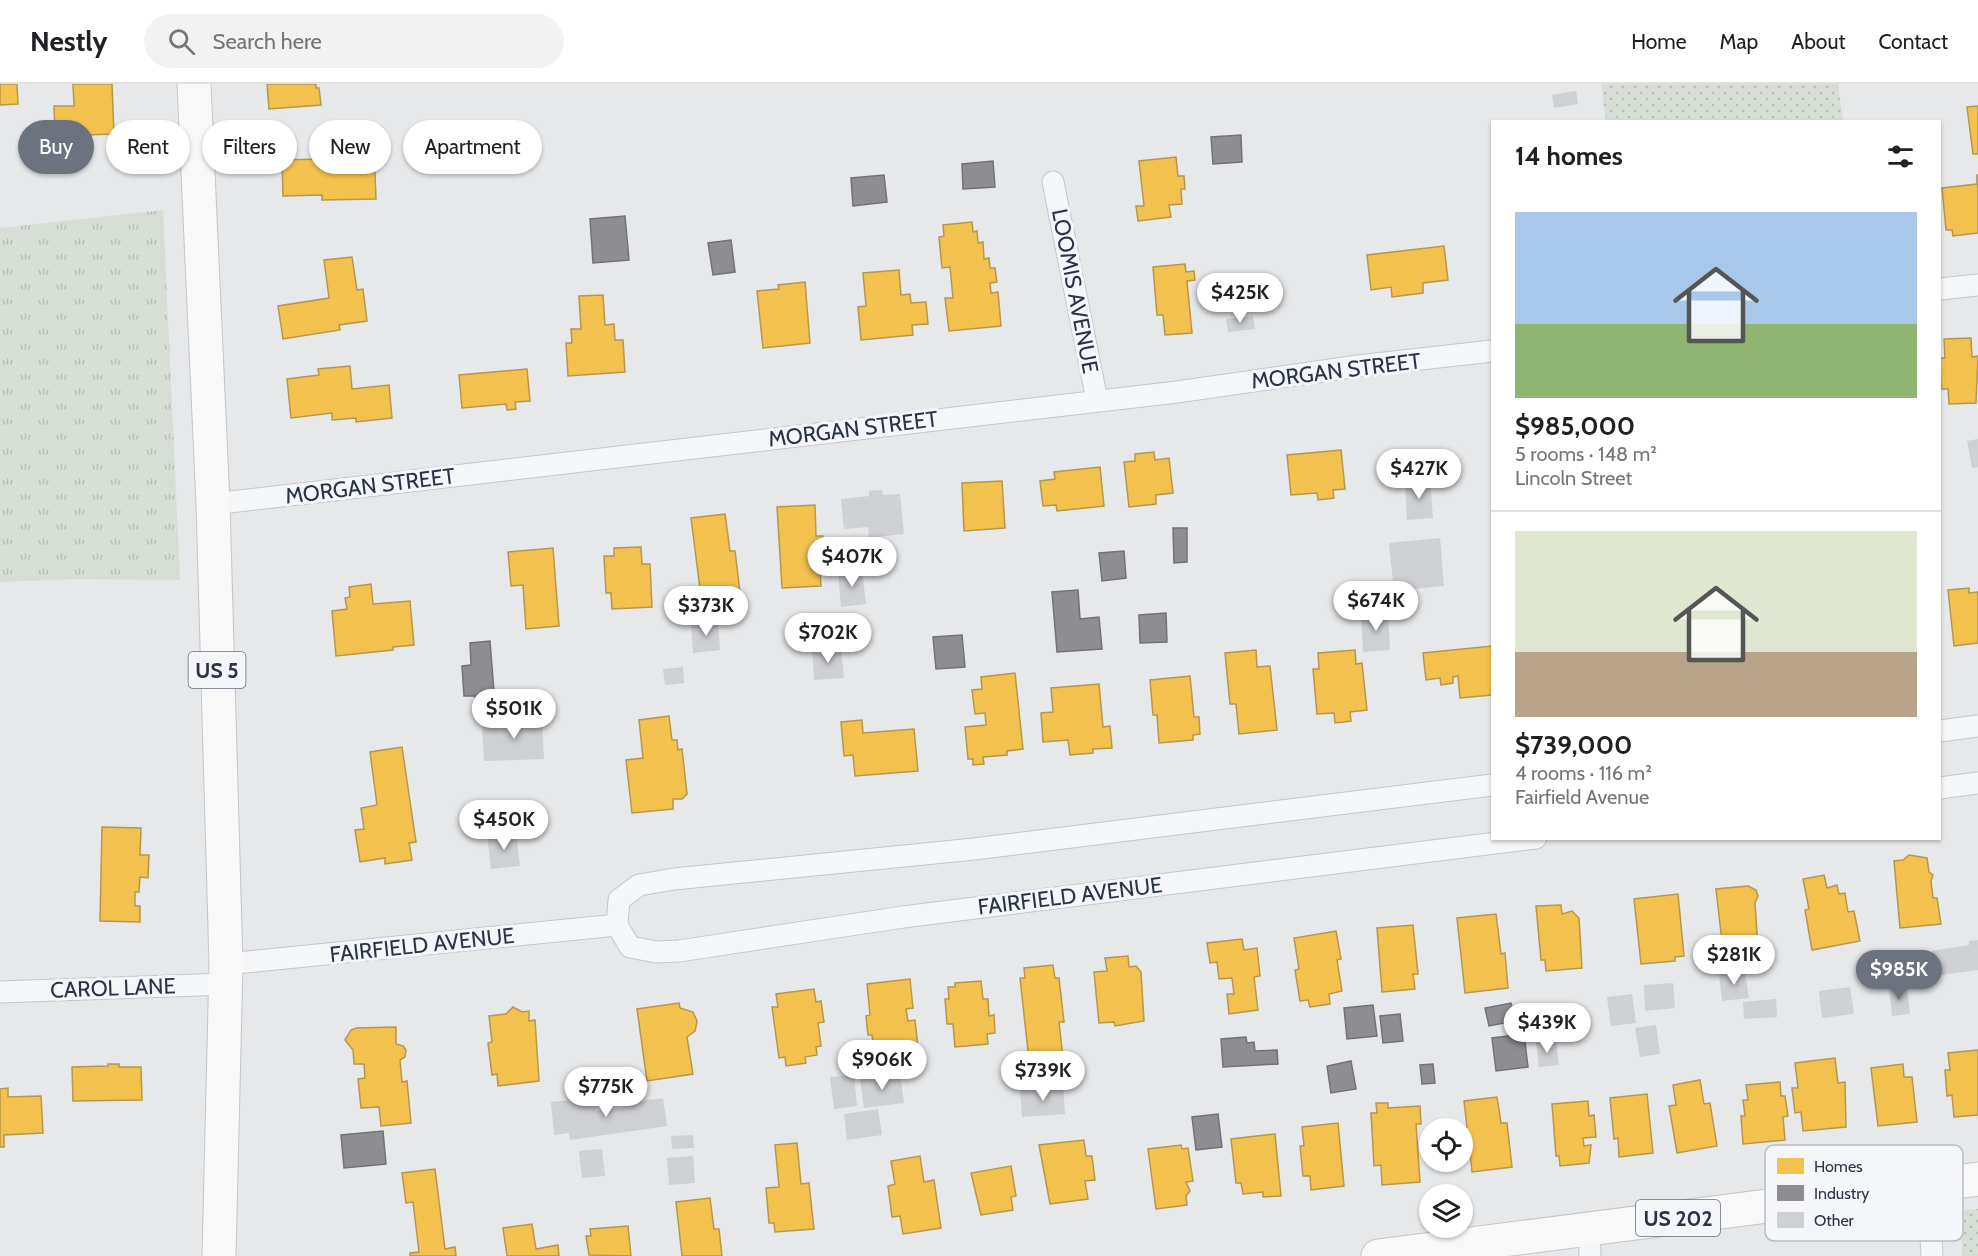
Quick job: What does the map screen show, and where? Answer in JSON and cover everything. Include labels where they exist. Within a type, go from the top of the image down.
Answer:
[{"type":"main road","name":"US 5","points":[[194,84],[213,504],[226,974],[219,1256]]},
{"type":"main road","name":"US 202","points":[[1963,1180],[1978,1179]]},
{"type":"main road","name":"US 202","points":[[1378,1256],[1589,1243],[1765,1212]]},
{"type":"street","name":"LOOMIS AVENUE","points":[[1053,182],[1097,400]]},
{"type":"street","points":[[1941,289],[1978,285]]},
{"type":"street","name":"MORGAN STREET","points":[[213,504],[1491,351]]},
{"type":"street","points":[[1941,730],[1978,726]]},
{"type":"street","points":[[1941,788],[1978,783]]},
{"type":"street","points":[[617,925],[619,900],[639,885],[674,879],[974,849],[1491,785]]},
{"type":"street","name":"FAIRFIELD AVENUE","points":[[226,974],[617,925],[630,947],[656,952],[679,951],[903,917],[1520,840]]},
{"type":"street","name":"CAROL LANE","points":[[0,992],[226,974]]},
{"type":"street","points":[[1931,1241],[1932,1256]]},
{"type":"green space","points":[[1601,84],[1838,84],[1843,120],[1606,120]]},
{"type":"green space","points":[[163,210],[180,580],[77,579],[0,582],[0,228]]},
{"type":"green space","points":[[1978,1209],[1978,1256],[1962,1256],[1963,1214],[1966,1210]]},
{"type":"building: Homes","points":[[0,84],[17,84],[18,104],[0,105]]},
{"type":"building: Homes","points":[[73,84],[112,84],[113,120],[106,120],[106,134],[94,135],[94,120],[54,120],[54,106],[74,106]]},
{"type":"building: Homes","points":[[267,84],[316,84],[316,88],[319,88],[321,105],[269,109]]},
{"type":"building: Homes","points":[[1978,106],[1978,154],[1973,154],[1967,107]]},
{"type":"building: Homes","points":[[1176,157],[1178,176],[1184,176],[1185,189],[1181,189],[1182,204],[1169,205],[1171,217],[1138,221],[1136,206],[1144,206],[1139,161]]},
{"type":"building: Homes","points":[[309,159],[309,174],[375,174],[376,199],[322,200],[322,195],[283,196],[282,174],[297,174],[297,160]]},
{"type":"building: Homes","points":[[1977,175],[1978,233],[1953,236],[1952,230],[1946,230],[1942,188],[1977,184]]},
{"type":"building: Homes","points":[[972,222],[973,232],[977,231],[978,243],[983,242],[984,259],[989,258],[990,268],[995,268],[997,282],[990,283],[991,293],[998,292],[1001,326],[949,331],[945,298],[953,298],[950,267],[942,268],[939,237],[944,236],[943,225]]},
{"type":"building: Homes","points":[[1444,246],[1448,280],[1423,283],[1423,293],[1392,297],[1391,287],[1371,290],[1367,255]]},
{"type":"building: Homes","points":[[352,257],[357,290],[363,289],[367,321],[339,325],[340,330],[283,339],[278,306],[329,298],[324,260]]},
{"type":"building: Homes","points":[[1185,264],[1186,272],[1194,271],[1195,280],[1187,281],[1192,333],[1165,335],[1163,315],[1157,315],[1153,267]]},
{"type":"building: Homes","points":[[899,270],[901,295],[910,294],[911,303],[926,302],[928,324],[912,325],[913,335],[861,340],[858,307],[866,306],[863,273]]},
{"type":"building: Homes","points":[[805,282],[810,343],[763,348],[757,291],[779,289],[778,285]]},
{"type":"building: Homes","points":[[603,295],[605,325],[614,324],[615,340],[623,340],[625,372],[568,376],[566,343],[572,343],[571,329],[581,329],[579,296]]},
{"type":"building: Homes","points":[[1971,338],[1972,357],[1978,356],[1976,403],[1949,404],[1948,389],[1941,389],[1941,358],[1945,358],[1944,339]]},
{"type":"building: Homes","points":[[350,366],[352,389],[389,385],[392,418],[356,422],[356,418],[332,420],[332,413],[291,418],[287,379],[319,375],[318,369]]},
{"type":"building: Homes","points":[[527,369],[530,401],[515,402],[516,409],[507,410],[506,404],[462,408],[459,375]]},
{"type":"building: Homes","points":[[1341,450],[1345,489],[1333,490],[1334,498],[1318,500],[1317,493],[1291,495],[1287,455]]},
{"type":"building: Homes","points":[[1154,452],[1155,460],[1169,458],[1173,493],[1156,495],[1156,504],[1129,507],[1124,462],[1135,461],[1135,454]]},
{"type":"building: Homes","points":[[1100,467],[1104,506],[1057,511],[1056,505],[1043,506],[1040,481],[1055,479],[1054,472]]},
{"type":"building: Homes","points":[[1002,481],[1005,528],[964,531],[962,483]]},
{"type":"building: Homes","points":[[815,505],[816,536],[823,536],[823,551],[819,551],[821,586],[782,588],[777,507]]},
{"type":"building: Homes","points":[[725,514],[730,551],[735,551],[740,592],[701,597],[691,518]]},
{"type":"building: Homes","points":[[641,547],[642,564],[650,564],[652,607],[612,609],[611,593],[606,593],[604,556],[614,556],[614,548]]},
{"type":"building: Homes","points":[[553,548],[559,626],[526,629],[523,585],[511,586],[508,552]]},
{"type":"building: Homes","points":[[371,584],[373,604],[410,601],[414,645],[393,647],[393,650],[336,656],[332,611],[347,609],[345,598],[350,597],[349,587]]},
{"type":"building: Homes","points":[[1969,588],[1969,593],[1978,592],[1978,643],[1954,646],[1948,590]]},
{"type":"building: Homes","points":[[1491,646],[1491,695],[1460,698],[1458,676],[1453,677],[1453,683],[1441,685],[1440,678],[1426,680],[1423,653]]},
{"type":"building: Homes","points":[[1256,650],[1257,667],[1270,666],[1277,730],[1239,734],[1236,704],[1230,704],[1225,653]]},
{"type":"building: Homes","points":[[1355,650],[1356,664],[1362,663],[1367,710],[1350,712],[1351,721],[1335,723],[1334,713],[1317,714],[1313,669],[1319,669],[1318,653]]},
{"type":"building: Homes","points":[[1015,673],[1023,749],[1007,751],[1007,755],[983,757],[984,764],[973,765],[973,759],[968,759],[965,727],[986,725],[985,713],[975,714],[972,690],[982,689],[981,677]]},
{"type":"building: Homes","points":[[1190,676],[1194,717],[1199,717],[1200,734],[1193,735],[1193,740],[1159,743],[1157,715],[1153,715],[1150,680]]},
{"type":"building: Homes","points":[[1099,684],[1103,727],[1110,726],[1112,748],[1093,749],[1093,753],[1070,755],[1068,740],[1043,742],[1041,713],[1053,712],[1051,688]]},
{"type":"building: Homes","points":[[669,716],[672,740],[677,740],[678,750],[682,749],[687,794],[682,799],[673,799],[673,809],[632,813],[626,760],[643,758],[639,720]]},
{"type":"building: Homes","points":[[862,720],[863,733],[914,729],[918,771],[855,776],[853,755],[844,756],[841,722]]},
{"type":"building: Homes","points":[[402,747],[416,842],[409,843],[412,860],[385,864],[385,858],[360,862],[355,830],[364,829],[361,808],[377,805],[370,752]]},
{"type":"building: Homes","points":[[102,827],[141,828],[140,855],[149,855],[148,878],[140,877],[139,892],[135,892],[135,906],[140,906],[140,922],[100,921]]},
{"type":"building: Homes","points":[[1909,855],[1927,858],[1929,872],[1933,875],[1931,881],[1933,898],[1937,898],[1941,924],[1900,928],[1894,861],[1903,860]]},
{"type":"building: Homes","points":[[1824,875],[1827,888],[1837,885],[1839,894],[1845,893],[1848,912],[1854,911],[1860,941],[1812,950],[1805,910],[1809,909],[1803,879]]},
{"type":"building: Homes","points":[[1748,886],[1756,890],[1758,896],[1755,903],[1758,948],[1723,951],[1716,889]]},
{"type":"building: Homes","points":[[1678,894],[1684,956],[1675,957],[1675,961],[1641,964],[1634,899]]},
{"type":"building: Homes","points":[[1561,905],[1562,914],[1572,911],[1579,918],[1582,968],[1546,971],[1545,960],[1541,960],[1536,906]]},
{"type":"building: Homes","points":[[1496,914],[1501,954],[1505,953],[1508,988],[1465,993],[1457,918]]},
{"type":"building: Homes","points":[[1413,925],[1418,974],[1413,974],[1415,989],[1382,992],[1377,928]]},
{"type":"building: Homes","points":[[1336,931],[1341,959],[1337,960],[1342,991],[1329,994],[1330,1004],[1310,1007],[1308,1000],[1300,1001],[1295,970],[1299,969],[1294,938]]},
{"type":"building: Homes","points":[[1242,939],[1244,950],[1257,948],[1260,976],[1254,977],[1258,1010],[1229,1014],[1227,994],[1234,994],[1232,978],[1219,979],[1217,962],[1210,963],[1207,943]]},
{"type":"building: Homes","points":[[1128,956],[1129,967],[1136,966],[1141,972],[1144,1021],[1115,1026],[1114,1022],[1099,1023],[1094,972],[1107,971],[1105,958]]},
{"type":"building: Homes","points":[[1053,965],[1055,978],[1059,978],[1064,1022],[1059,1022],[1063,1058],[1054,1059],[1056,1082],[1028,1086],[1024,1061],[1029,1060],[1020,978],[1025,978],[1024,968]]},
{"type":"building: Homes","points":[[910,979],[913,1008],[906,1009],[908,1021],[915,1020],[918,1047],[874,1052],[872,1035],[868,1035],[866,1016],[870,1015],[867,984]]},
{"type":"building: Homes","points":[[981,981],[983,999],[988,999],[989,1016],[994,1015],[995,1033],[987,1034],[988,1044],[955,1047],[953,1024],[947,1024],[945,999],[949,999],[948,987],[955,987],[955,983]]},
{"type":"building: Homes","points":[[814,989],[816,1002],[821,1001],[824,1022],[818,1023],[821,1046],[816,1047],[817,1055],[805,1057],[806,1063],[786,1066],[785,1057],[779,1058],[772,1007],[778,1007],[776,994]]},
{"type":"building: Homes","points":[[679,1003],[680,1008],[693,1012],[697,1021],[695,1031],[687,1037],[693,1074],[647,1081],[637,1009]]},
{"type":"building: Homes","points":[[513,1007],[522,1012],[529,1011],[529,1021],[535,1020],[539,1081],[498,1086],[497,1074],[492,1075],[488,1043],[492,1042],[489,1016],[506,1014]]},
{"type":"building: Homes","points":[[396,1027],[396,1044],[403,1046],[406,1050],[405,1057],[400,1060],[402,1082],[407,1081],[411,1123],[381,1126],[379,1107],[361,1108],[358,1079],[365,1078],[364,1064],[354,1064],[353,1050],[345,1040],[351,1030],[356,1028]]},
{"type":"building: Homes","points":[[1978,1050],[1978,1115],[1954,1117],[1952,1095],[1947,1096],[1945,1070],[1950,1070],[1948,1053]]},
{"type":"building: Homes","points":[[1835,1058],[1838,1083],[1845,1082],[1846,1127],[1803,1131],[1801,1112],[1795,1113],[1792,1088],[1798,1088],[1795,1063]]},
{"type":"building: Homes","points":[[108,1064],[119,1064],[119,1067],[141,1067],[142,1100],[73,1101],[72,1067],[108,1066]]},
{"type":"building: Homes","points":[[1903,1064],[1904,1077],[1912,1077],[1917,1122],[1878,1126],[1871,1068]]},
{"type":"building: Homes","points":[[1700,1080],[1704,1104],[1710,1103],[1717,1146],[1677,1153],[1669,1106],[1676,1105],[1673,1085]]},
{"type":"building: Homes","points":[[1780,1082],[1781,1096],[1785,1096],[1788,1116],[1783,1117],[1785,1140],[1743,1144],[1741,1116],[1745,1116],[1743,1100],[1748,1100],[1746,1085]]},
{"type":"building: Homes","points":[[8,1088],[8,1097],[41,1096],[43,1133],[4,1135],[4,1147],[0,1147],[0,1089]]},
{"type":"building: Homes","points":[[1647,1094],[1653,1153],[1619,1157],[1618,1138],[1614,1139],[1610,1098]]},
{"type":"building: Homes","points":[[1497,1097],[1501,1123],[1507,1123],[1512,1167],[1473,1172],[1473,1118],[1466,1118],[1464,1101]]},
{"type":"building: Homes","points":[[1588,1101],[1589,1116],[1594,1115],[1596,1137],[1583,1138],[1584,1146],[1591,1145],[1589,1163],[1560,1166],[1559,1156],[1556,1156],[1552,1104]]},
{"type":"building: Homes","points":[[1376,1103],[1388,1103],[1388,1108],[1420,1106],[1421,1118],[1419,1124],[1416,1124],[1420,1182],[1382,1185],[1381,1165],[1374,1166],[1371,1113],[1377,1113]]},
{"type":"building: Homes","points":[[1338,1123],[1344,1186],[1311,1190],[1310,1176],[1303,1176],[1300,1146],[1304,1146],[1302,1127]]},
{"type":"building: Homes","points":[[1275,1134],[1281,1196],[1263,1197],[1263,1192],[1243,1194],[1241,1183],[1236,1183],[1231,1139]]},
{"type":"building: Homes","points":[[1084,1140],[1086,1156],[1092,1156],[1095,1180],[1085,1181],[1088,1199],[1050,1204],[1039,1145]]},
{"type":"building: Homes","points":[[797,1143],[801,1184],[809,1183],[814,1229],[775,1232],[774,1223],[769,1223],[766,1188],[779,1187],[775,1145]]},
{"type":"building: Homes","points":[[1181,1145],[1182,1149],[1188,1148],[1193,1181],[1186,1182],[1190,1191],[1186,1196],[1187,1205],[1156,1209],[1148,1149]]},
{"type":"building: Homes","points":[[920,1156],[924,1182],[934,1180],[941,1228],[903,1234],[900,1216],[892,1217],[888,1186],[895,1184],[891,1161]]},
{"type":"building: Homes","points":[[1011,1166],[1016,1196],[1011,1197],[1013,1210],[981,1215],[971,1173]]},
{"type":"building: Homes","points":[[435,1169],[445,1249],[455,1247],[456,1256],[410,1256],[410,1253],[419,1252],[413,1202],[406,1203],[402,1173]]},
{"type":"building: Homes","points":[[710,1198],[714,1229],[719,1229],[722,1256],[682,1256],[676,1202]]},
{"type":"building: Homes","points":[[532,1224],[536,1249],[558,1245],[559,1256],[507,1256],[503,1228]]},
{"type":"building: Homes","points":[[628,1226],[631,1256],[589,1255],[586,1236],[591,1236],[590,1229]]},
{"type":"building: Industry","points":[[1241,135],[1242,162],[1213,164],[1211,137]]},
{"type":"building: Industry","points":[[993,161],[995,187],[963,189],[962,164]]},
{"type":"building: Industry","points":[[884,175],[887,202],[853,206],[851,178]]},
{"type":"building: Industry","points":[[625,216],[629,260],[593,263],[590,219]]},
{"type":"building: Industry","points":[[731,240],[735,272],[713,275],[708,243]]},
{"type":"building: Industry","points":[[1173,528],[1187,528],[1187,562],[1174,563]]},
{"type":"building: Industry","points":[[1124,551],[1126,578],[1102,581],[1099,553]]},
{"type":"building: Industry","points":[[1078,590],[1080,619],[1099,617],[1102,649],[1057,652],[1052,592]]},
{"type":"building: Industry","points":[[1166,613],[1167,642],[1140,643],[1139,615]]},
{"type":"building: Industry","points":[[962,635],[965,667],[936,669],[933,637]]},
{"type":"building: Industry","points":[[490,641],[495,705],[476,706],[475,696],[464,696],[462,666],[471,665],[470,643]]},
{"type":"building: Industry","points":[[1511,1003],[1515,1021],[1489,1026],[1485,1008]]},
{"type":"building: Industry","points":[[1373,1005],[1377,1036],[1347,1039],[1344,1008]]},
{"type":"building: Industry","points":[[1400,1014],[1403,1041],[1383,1043],[1380,1016]]},
{"type":"building: Industry","points":[[1524,1034],[1528,1067],[1496,1071],[1492,1038]]},
{"type":"building: Industry","points":[[1246,1037],[1247,1043],[1254,1042],[1255,1051],[1277,1050],[1278,1064],[1223,1067],[1221,1039]]},
{"type":"building: Industry","points":[[1351,1061],[1356,1089],[1331,1093],[1327,1066]]},
{"type":"building: Industry","points":[[1433,1064],[1435,1083],[1422,1084],[1420,1065]]},
{"type":"building: Industry","points":[[1218,1114],[1222,1147],[1196,1150],[1192,1117]]},
{"type":"building: Industry","points":[[383,1131],[386,1164],[344,1168],[341,1135]]},
{"type":"building: Other","points":[[1576,91],[1578,104],[1554,108],[1552,95]]},
{"type":"building: Other","points":[[1253,316],[1255,329],[1228,332],[1226,319]]},
{"type":"building: Other","points":[[1978,439],[1978,467],[1972,468],[1967,441]]},
{"type":"building: Other","points":[[1430,480],[1433,518],[1407,520],[1405,482]]},
{"type":"building: Other","points":[[882,490],[883,495],[900,494],[904,534],[869,538],[868,527],[844,529],[841,499],[869,496],[869,491]]},
{"type":"building: Other","points":[[1440,538],[1444,586],[1394,591],[1389,543]]},
{"type":"building: Other","points":[[862,570],[866,604],[841,607],[838,572]]},
{"type":"building: Other","points":[[1388,612],[1390,650],[1363,652],[1361,614]]},
{"type":"building: Other","points":[[843,618],[844,642],[811,644],[809,620]]},
{"type":"building: Other","points":[[718,622],[720,650],[693,653],[691,625]]},
{"type":"building: Other","points":[[841,647],[844,678],[814,680],[812,650]]},
{"type":"building: Other","points":[[683,667],[684,683],[665,685],[663,669]]},
{"type":"building: Other","points":[[542,717],[544,759],[484,761],[482,724]]},
{"type":"building: Other","points":[[516,832],[520,866],[491,869],[487,835]]},
{"type":"building: Other","points":[[1978,940],[1978,970],[1934,976],[1931,951],[1969,945],[1969,941]]},
{"type":"building: Other","points":[[1745,971],[1749,998],[1722,1001],[1719,974]]},
{"type":"building: Other","points":[[1673,983],[1675,1008],[1645,1011],[1644,985]]},
{"type":"building: Other","points":[[1850,987],[1854,1014],[1822,1018],[1819,991]]},
{"type":"building: Other","points":[[1907,987],[1910,1014],[1892,1016],[1889,988]]},
{"type":"building: Other","points":[[1632,994],[1636,1023],[1611,1026],[1607,997]]},
{"type":"building: Other","points":[[1776,999],[1777,1017],[1744,1019],[1743,1002]]},
{"type":"building: Other","points":[[1656,1025],[1660,1054],[1640,1057],[1635,1028]]},
{"type":"building: Other","points":[[1556,1041],[1559,1065],[1539,1067],[1536,1043]]},
{"type":"building: Other","points":[[900,1073],[904,1103],[864,1108],[860,1079]]},
{"type":"building: Other","points":[[854,1075],[857,1106],[834,1109],[830,1077]]},
{"type":"building: Other","points":[[1063,1087],[1065,1114],[1022,1117],[1020,1090]]},
{"type":"building: Other","points":[[595,1098],[596,1110],[624,1108],[624,1103],[663,1098],[667,1126],[570,1140],[569,1133],[554,1135],[551,1102]]},
{"type":"building: Other","points":[[878,1109],[882,1135],[847,1140],[844,1114]]},
{"type":"building: Other","points":[[693,1135],[694,1148],[672,1149],[671,1136]]},
{"type":"building: Other","points":[[602,1149],[605,1176],[582,1178],[579,1151]]},
{"type":"building: Other","points":[[693,1156],[695,1183],[669,1185],[667,1158]]}]
